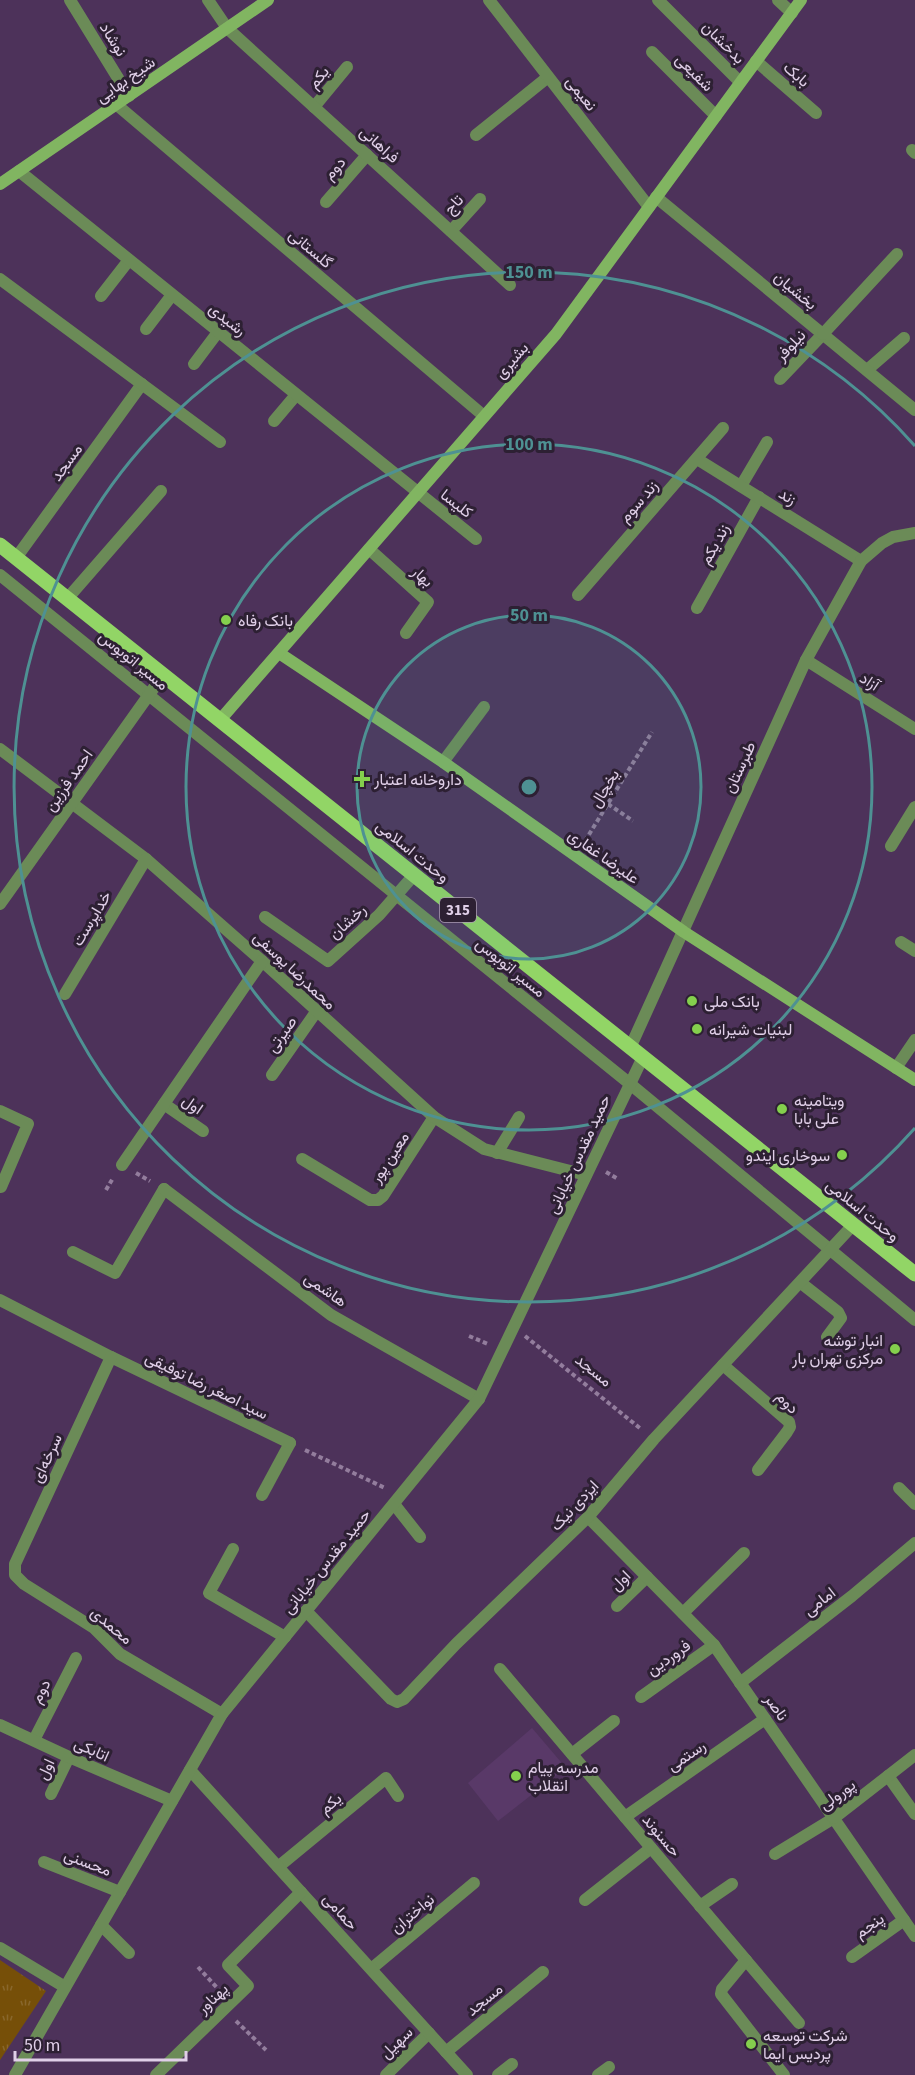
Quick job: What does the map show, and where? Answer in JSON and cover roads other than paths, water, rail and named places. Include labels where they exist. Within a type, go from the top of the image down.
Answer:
[{"type":"main road","name":"وحدت اسلامی","points":[[0,545],[915,1274]]},
{"type":"street","name":"نوشاد","points":[[70,0],[129,96]]},
{"type":"street","name":"فراهانی","points":[[208,0],[227,28],[510,285]]},
{"type":"street","name":"شیخ بهایی","points":[[0,184],[268,0]]},
{"type":"street","name":"نعیمی","points":[[489,0],[548,77],[653,202]]},
{"type":"street","name":"بدخشان","points":[[658,0],[740,82]]},
{"type":"street","points":[[778,0],[792,13]]},
{"type":"street","name":"بشیری","points":[[220,720],[556,334],[801,0]]},
{"type":"street","name":"شفیعی","points":[[652,52],[716,116]]},
{"type":"street","name":"بابک","points":[[756,61],[816,113]]},
{"type":"street","name":"یکم","points":[[314,107],[347,67]]},
{"type":"street","points":[[476,135],[548,77]]},
{"type":"street","name":"گلستانی","points":[[117,105],[484,416]]},
{"type":"street","name":"دوم","points":[[326,202],[367,155]]},
{"type":"street","name":"رشیدی","points":[[19,171],[417,493]]},
{"type":"street","name":"تاج","points":[[451,231],[480,199]]},
{"type":"street","name":"بخشیان","points":[[653,202],[823,334],[915,410]]},
{"type":"street","name":"نیلوفر","points":[[780,379],[897,254]]},
{"type":"street","points":[[101,296],[129,260]]},
{"type":"street","points":[[0,279],[220,442]]},
{"type":"street","points":[[146,329],[172,295]]},
{"type":"street","points":[[194,364],[218,332]]},
{"type":"street","points":[[867,370],[904,338]]},
{"type":"street","name":"مسجد","points":[[16,558],[142,384]]},
{"type":"street","points":[[274,421],[296,395]]},
{"type":"street","name":"زند سوم","points":[[578,595],[723,428]]},
{"type":"street","points":[[741,486],[767,442]]},
{"type":"street","name":"زند","points":[[697,459],[861,561]]},
{"type":"street","points":[[67,599],[161,491]]},
{"type":"street","name":"کلیسا","points":[[417,493],[476,539]]},
{"type":"street","name":"زند یکم","points":[[697,608],[759,498]]},
{"type":"street","name":"طبرستان","points":[[630,1047],[806,660],[861,561],[893,537],[915,533]]},
{"type":"street","name":"بهار","points":[[369,549],[428,603],[406,633]]},
{"type":"street","name":"مسیر اتوبوس","points":[[0,575],[629,1083],[915,1320]]},
{"type":"street","name":"علیرضا غفاری","points":[[279,653],[443,762],[684,932],[915,1080]]},
{"type":"street","name":"آزاد","points":[[806,660],[915,729]]},
{"type":"street","name":"احمد فرزین","points":[[2,899],[163,675]]},
{"type":"street","points":[[443,762],[484,707]]},
{"type":"street","name":"محمدرضا یوسفی","points":[[0,749],[146,859],[434,1117],[484,1149],[586,1175]]},
{"type":"street","points":[[891,846],[915,807]]},
{"type":"street","name":"خداپرست","points":[[65,994],[146,859]]},
{"type":"street","name":"رخشان","points":[[266,917],[328,961],[380,915],[414,875]]},
{"type":"street","points":[[901,942],[915,951]]},
{"type":"street","points":[[122,1165],[262,961]]},
{"type":"street","name":"صیرتی","points":[[272,1075],[316,1012]]},
{"type":"street","points":[[896,1068],[915,1040]]},
{"type":"street","name":"حمید مقدس خیابانی","points":[[15,2075],[222,1714],[479,1400],[643,1057]]},
{"type":"street","name":"اول","points":[[164,1104],[203,1131]]},
{"type":"street","points":[[0,1111],[28,1124],[1,1187]]},
{"type":"street","name":"معین پور","points":[[302,1159],[370,1200],[378,1200],[383,1196],[434,1117]]},
{"type":"street","points":[[497,1153],[519,1117]]},
{"type":"street","name":"هاشمی","points":[[73,1252],[115,1273],[164,1189],[331,1315],[479,1400]]},
{"type":"street","name":"ایزدی نیک","points":[[306,1611],[391,1699],[398,1702],[404,1699],[456,1644],[588,1517],[654,1439],[853,1225]]},
{"type":"street","points":[[801,1283],[838,1312],[841,1318],[827,1337]]},
{"type":"street","name":"سید اصغر رضا توفیقی","points":[[0,1300],[111,1357],[290,1443],[262,1495]]},
{"type":"street","name":"سرخه‌ای","points":[[15,1575],[15,1564],[111,1357]]},
{"type":"street","name":"دوم","points":[[723,1365],[789,1422],[790,1427],[787,1432],[758,1470]]},
{"type":"street","points":[[899,1488],[915,1504]]},
{"type":"street","points":[[394,1504],[420,1537]]},
{"type":"street","name":"ناصر","points":[[588,1517],[714,1645],[915,1936]]},
{"type":"street","name":"امامی","points":[[740,1683],[852,1596],[915,1543]]},
{"type":"street","points":[[233,1549],[209,1593],[285,1637]]},
{"type":"street","points":[[683,1613],[744,1553]]},
{"type":"street","name":"محمدی","points":[[15,1575],[24,1584],[94,1628],[120,1654],[222,1714]]},
{"type":"street","name":"اول","points":[[617,1606],[647,1577]]},
{"type":"street","name":"فروردین","points":[[641,1697],[714,1645]]},
{"type":"street","name":"دوم","points":[[34,1740],[76,1658]]},
{"type":"street","name":"حسنوند","points":[[500,1668],[799,2024]]},
{"type":"street","name":"رستمی","points":[[625,1817],[765,1719]]},
{"type":"street","points":[[572,1754],[614,1721]]},
{"type":"street","name":"اتابکی","points":[[0,1725],[172,1801]]},
{"type":"street","name":"پورولی","points":[[775,1854],[834,1818],[915,1755]]},
{"type":"street","name":"اول","points":[[51,1794],[69,1757]]},
{"type":"street","name":"حمامی","points":[[190,1770],[467,2075]]},
{"type":"street","points":[[888,1776],[915,1814]]},
{"type":"street","name":"یکم","points":[[279,1867],[386,1778],[398,1796]]},
{"type":"street","points":[[585,1900],[651,1848]]},
{"type":"street","name":"محسنی","points":[[44,1863],[120,1892]]},
{"type":"street","name":"نواختران","points":[[371,1970],[474,1883]]},
{"type":"street","points":[[700,1906],[732,1884]]},
{"type":"street","name":"پهناور","points":[[156,2075],[248,1986],[228,1965],[301,1892]]},
{"type":"street","name":"پنجم","points":[[852,1957],[904,1920]]},
{"type":"street","points":[[101,1925],[129,1953]]},
{"type":"street","points":[[0,1948],[65,1987]]},
{"type":"street","points":[[746,1960],[722,1989],[721,1994],[784,2075]]},
{"type":"street","name":"مسجد","points":[[446,2052],[543,1972]]},
{"type":"street","name":"سهیل","points":[[386,2075],[429,2033]]},
{"type":"street","points":[[498,2075],[512,2064]]},
{"type":"street","points":[[598,2075],[609,2067]]},
{"type":"place","name":"بانک رفاه","points":[[226,620]]},
{"type":"place","name":"داروخانه اعتبار","points":[[362,779]]},
{"type":"place","name":"بانک ملی","points":[[692,1001]]},
{"type":"place","name":"لبنیات شیرانه","points":[[697,1029]]},
{"type":"place","name":"ویتامینه علی بابا","points":[[782,1109]]},
{"type":"place","name":"سوخاری ایندو","points":[[842,1155]]},
{"type":"place","name":"انبار توشه مرکزی تهران بار","points":[[895,1349]]},
{"type":"place","name":"مدرسه پیام انقلاب","points":[[516,1776]]},
{"type":"place","name":"شرکت توسعه پردیس ایما","points":[[751,2044]]}]
